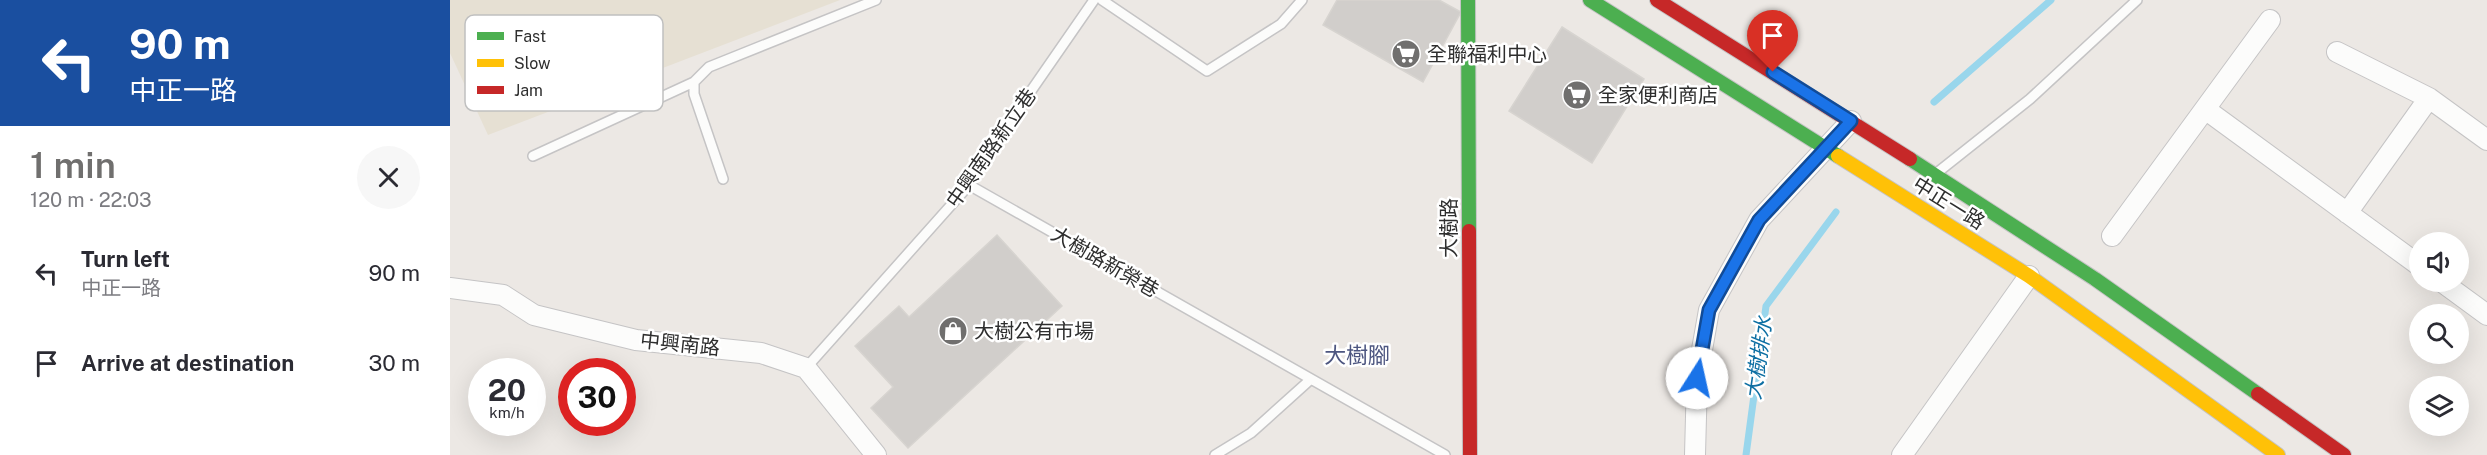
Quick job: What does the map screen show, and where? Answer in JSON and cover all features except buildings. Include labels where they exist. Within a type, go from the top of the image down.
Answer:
[{"type":"main road","name":"大樹路","points":[[1468,0],[1470,455]]},
{"type":"main road","name":"中正一路","points":[[1590,0],[2029,276],[2278,455]]},
{"type":"main road","name":"中正一路","points":[[1657,0],[1851,121],[2095,279],[2344,455]]},
{"type":"street","points":[[2112,236],[2270,20]]},
{"type":"street","points":[[2337,52],[2429,98],[2487,140]]},
{"type":"street","points":[[2347,213],[2429,98]]},
{"type":"street","points":[[2205,109],[2409,258]]},
{"type":"street","points":[[1695,455],[1697,378],[1709,310],[1759,220],[1851,121]]},
{"type":"street","points":[[1902,455],[2029,276]]},
{"type":"street","name":"中興南路","points":[[450,288],[503,295],[534,315],[636,340],[761,353],[806,368]]},
{"type":"street","points":[[2456,292],[2487,315]]},
{"type":"street","points":[[806,368],[876,455]]},
{"type":"lane","points":[[663,96],[694,82],[709,67],[876,0]]},
{"type":"lane","name":"中興南路新立巷","points":[[806,368],[969,185],[979,166],[1094,0]]},
{"type":"lane","points":[[1102,0],[1207,71],[1281,24],[1302,0]]},
{"type":"lane","points":[[1934,176],[2031,99],[2137,0]]},
{"type":"lane","points":[[694,82],[694,94],[723,179]]},
{"type":"lane","points":[[532,156],[631,111]]},
{"type":"lane","name":"大樹路新榮巷","points":[[969,185],[1445,455]]},
{"type":"lane","points":[[1215,455],[1251,433],[1311,379]]},
{"type":"shaded area","points":[[450,0],[840,0],[663,68],[663,15],[465,15],[465,85],[450,53]]},
{"type":"shaded area","points":[[477,111],[551,111],[488,135]]},
{"type":"waterway","name":"大樹排水","points":[[1934,102],[2051,0]]},
{"type":"waterway","name":"大樹排水","points":[[1746,455],[1766,306],[1836,212]]},
{"type":"traffic: fast","points":[[1468,0],[1469,231]]},
{"type":"traffic: fast","points":[[1590,0],[1838,156]]},
{"type":"traffic: fast","points":[[1910,159],[2095,279],[2258,394]]},
{"type":"traffic: slow","points":[[1838,156],[2029,276],[2278,455]]},
{"type":"traffic: jam","points":[[1657,0],[1910,159]]},
{"type":"traffic: jam","points":[[1469,231],[1470,455]]},
{"type":"traffic: jam","points":[[2258,394],[2344,455]]},
{"type":"place","name":"全聯福利中心","points":[[1406,54]]},
{"type":"place","name":"全家便利商店","points":[[1577,95]]},
{"type":"place","name":"大樹公有市場","points":[[953,331]]},
{"type":"district","name":"大樹腳","points":[[1357,355]]},
{"type":"route","points":[[1697,378],[1709,310],[1759,220],[1851,121],[1773,72]]}]
